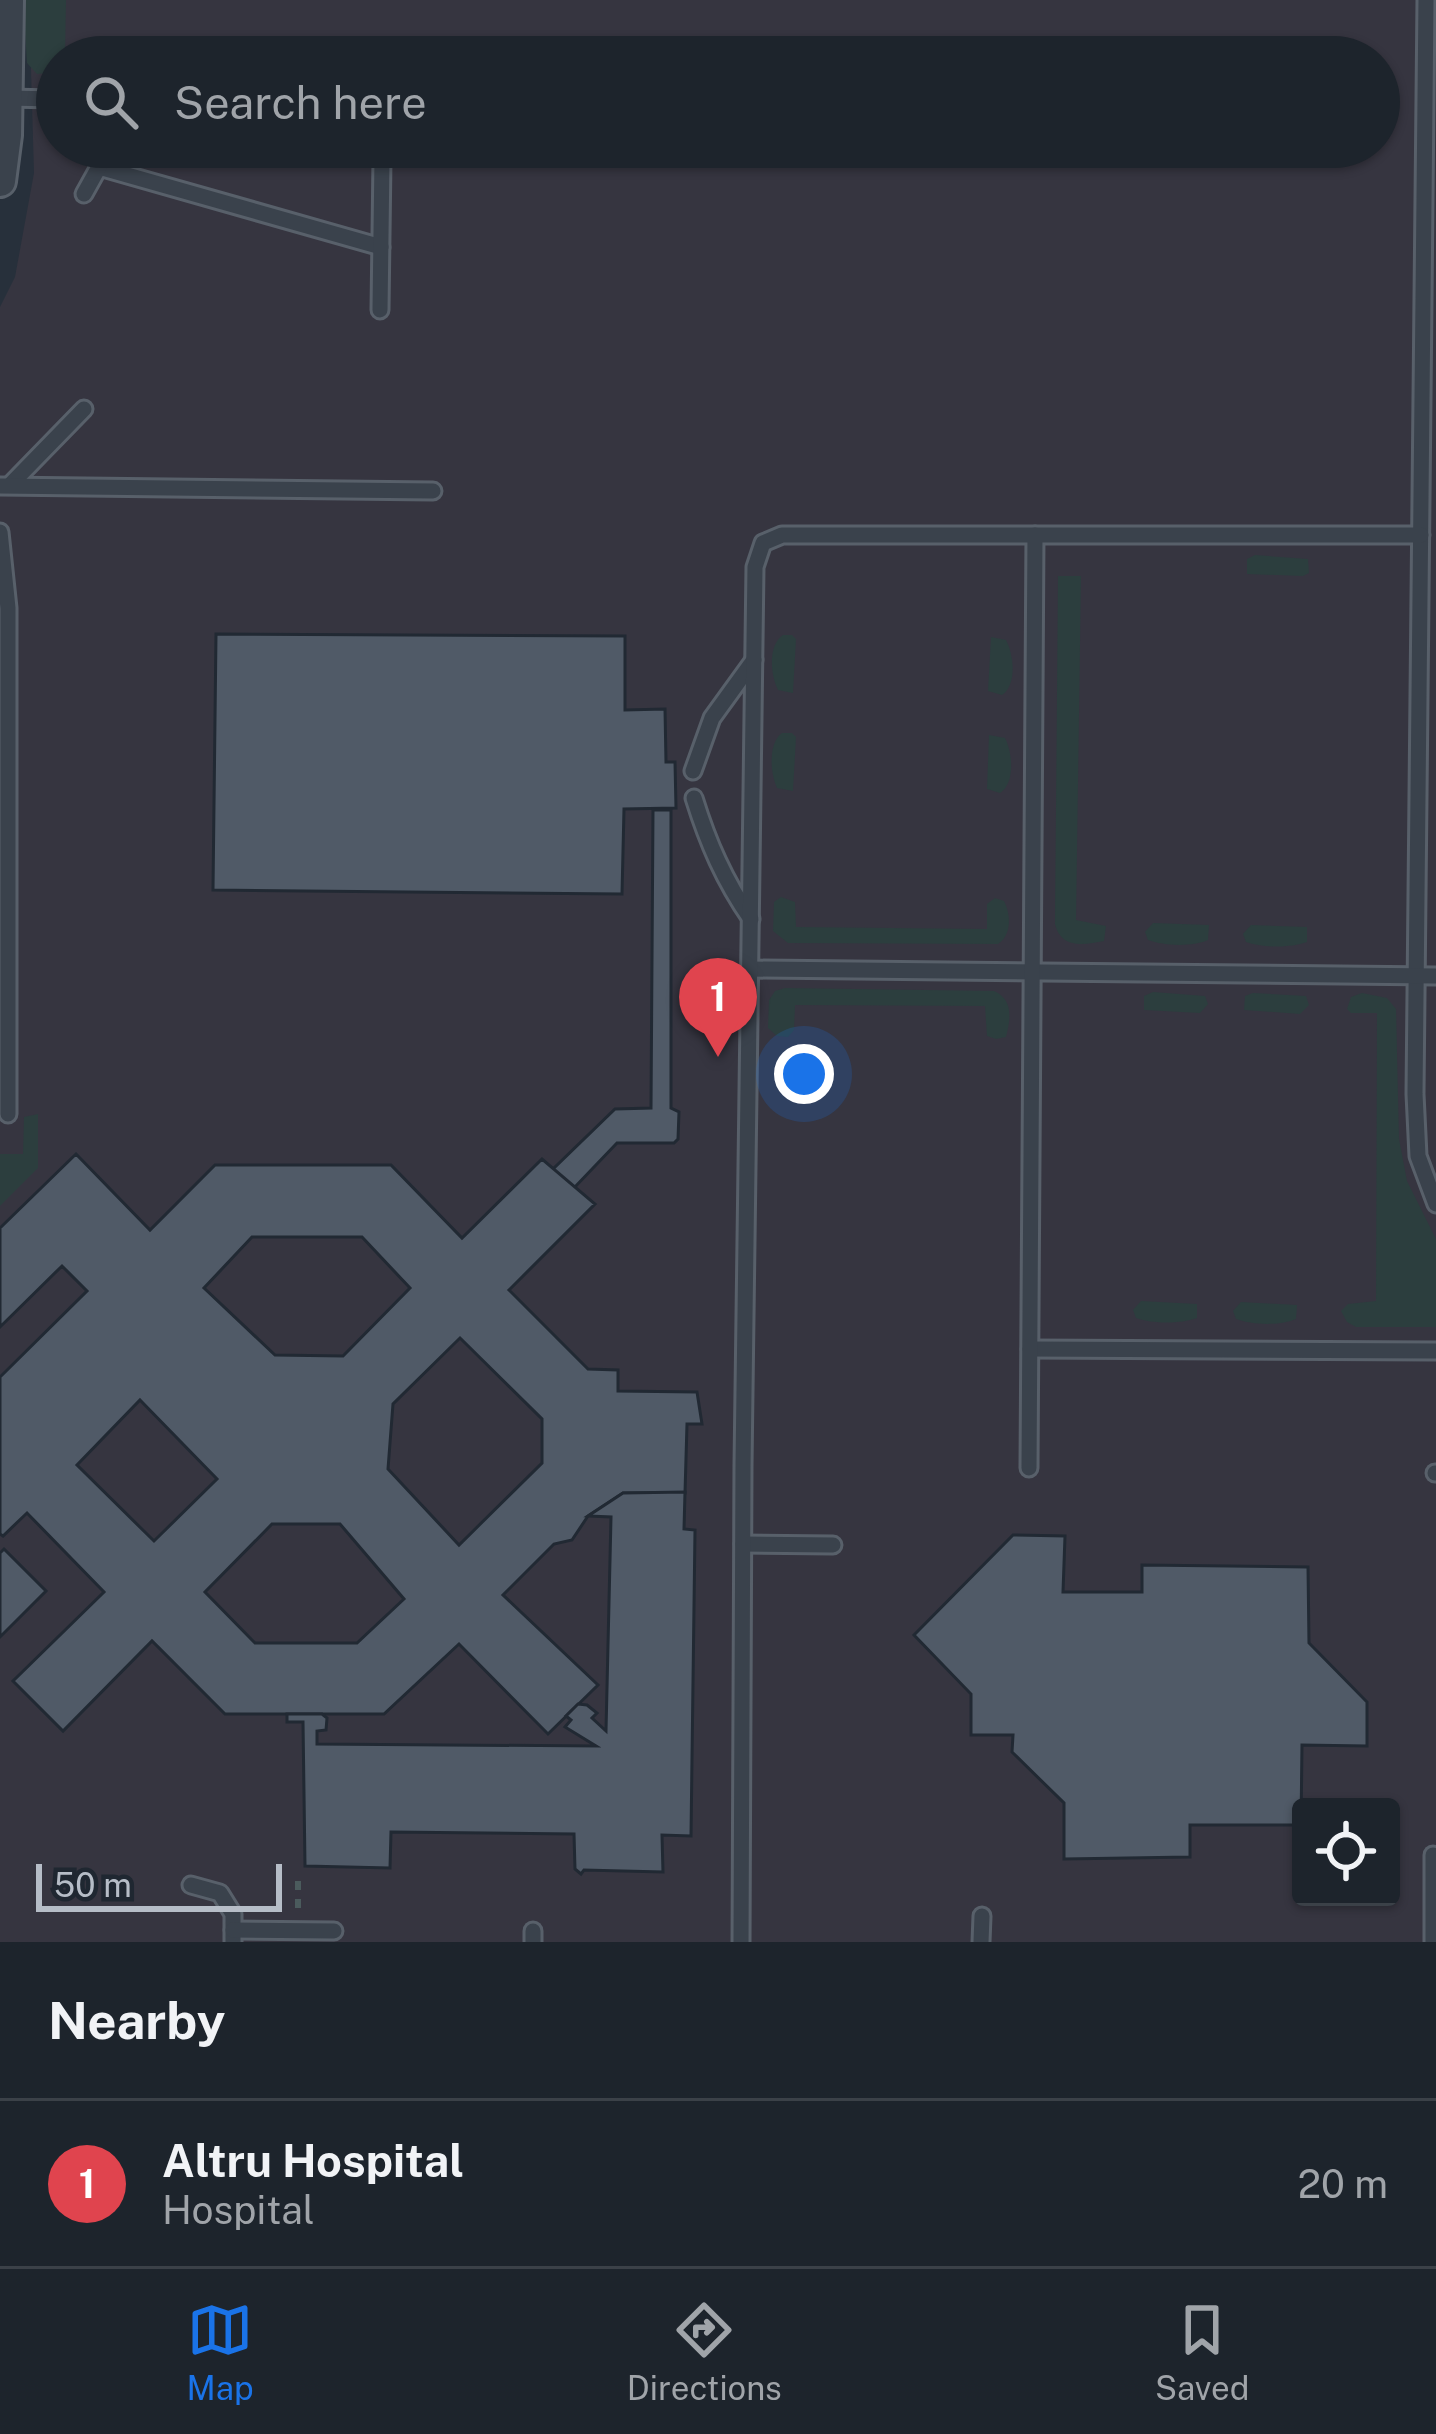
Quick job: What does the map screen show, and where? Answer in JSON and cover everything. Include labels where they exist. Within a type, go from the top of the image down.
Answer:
[{"type":"street","points":[[0,182],[8,0]]},
{"type":"lane","points":[[1426,0],[1418,1156],[1436,1204]]},
{"type":"lane","points":[[6,98],[36,99]]},
{"type":"lane","points":[[84,194],[98,168]]},
{"type":"lane","points":[[103,168],[381,247]]},
{"type":"lane","points":[[380,310],[382,168]]},
{"type":"lane","points":[[6,485],[84,409]]},
{"type":"lane","points":[[6,485],[433,491]]},
{"type":"lane","points":[[0,532],[8,608],[8,1114]]},
{"type":"lane","points":[[741,1942],[755,567],[763,543],[782,535],[1420,535]]},
{"type":"lane","points":[[1029,1468],[1035,535]]},
{"type":"lane","points":[[693,771],[712,718],[754,660]]},
{"type":"lane","points":[[694,798],[711,852],[752,919]]},
{"type":"lane","points":[[751,969],[1436,976]]},
{"type":"lane","points":[[1030,1349],[1436,1351]]},
{"type":"lane","points":[[742,1544],[833,1545]]},
{"type":"lane","points":[[1433,1855],[1433,1942]]},
{"type":"lane","points":[[191,1885],[220,1893],[233,1913],[233,1936],[334,1930]]},
{"type":"lane","points":[[981,1942],[982,1916]]},
{"type":"shaded area","points":[[23,0],[66,0],[65,36],[36,36],[36,73],[27,63]]},
{"type":"shaded area","points":[[29,0],[1436,0],[1436,1942],[0,1942],[0,307],[15,277],[34,173]]},
{"type":"shaded area","points":[[1255,555],[1308,559],[1309,573],[1247,574],[1247,559]]},
{"type":"shaded area","points":[[1058,576],[1081,576],[1076,920],[1106,926],[1104,941],[1089,944],[1062,938],[1055,924]]},
{"type":"shaded area","points":[[783,635],[796,639],[793,693],[778,690],[773,676],[773,653]]},
{"type":"shaded area","points":[[991,637],[1006,640],[1011,654],[1012,677],[1002,695],[988,691]]},
{"type":"shaded area","points":[[782,733],[796,737],[793,791],[777,788],[773,774],[772,751]]},
{"type":"shaded area","points":[[989,735],[1005,738],[1010,752],[1010,775],[1000,793],[987,789]]},
{"type":"shaded area","points":[[781,897],[795,902],[796,927],[987,929],[987,904],[995,898],[1004,901],[1009,924],[998,944],[788,943],[773,931],[774,902]]},
{"type":"shaded area","points":[[1153,923],[1209,925],[1208,940],[1178,945],[1148,940],[1145,932]]},
{"type":"shaded area","points":[[1251,925],[1307,927],[1307,942],[1277,946],[1246,942],[1243,934]]},
{"type":"shaded area","points":[[785,988],[994,991],[1007,1004],[1009,1023],[1006,1037],[996,1039],[987,1036],[985,1006],[795,1005],[794,1030],[788,1037],[777,1036],[768,1028],[769,1000]]},
{"type":"shaded area","points":[[1153,992],[1205,996],[1208,1004],[1200,1013],[1144,1010],[1144,996]]},
{"type":"shaded area","points":[[1362,993],[1387,998],[1396,1009],[1399,1139],[1407,1181],[1436,1239],[1436,1327],[1356,1327],[1341,1311],[1348,1304],[1376,1301],[1377,1013],[1347,1009],[1351,997]]},
{"type":"shaded area","points":[[1245,996],[1306,996],[1309,1005],[1300,1014],[1244,1010]]},
{"type":"shaded area","points":[[38,1114],[38,1168],[0,1206],[0,1154],[23,1154],[24,1117]]},
{"type":"shaded area","points":[[1141,1301],[1197,1304],[1197,1318],[1166,1322],[1136,1318],[1133,1310]]},
{"type":"shaded area","points":[[1241,1302],[1297,1305],[1296,1319],[1266,1324],[1236,1319],[1233,1311]]},
{"type":"building","points":[[216,634],[625,636],[625,710],[665,709],[666,762],[675,762],[676,808],[624,809],[622,894],[213,890]]},
{"type":"building","points":[[653,810],[671,810],[671,1108],[679,1112],[678,1139],[674,1143],[617,1143],[573,1189],[552,1170],[615,1109],[651,1108]]},
{"type":"building","points":[[76,1154],[150,1230],[215,1165],[391,1165],[462,1238],[542,1159],[595,1204],[509,1290],[588,1369],[618,1370],[618,1391],[697,1392],[702,1424],[687,1424],[685,1493],[623,1493],[588,1516],[572,1540],[554,1544],[503,1595],[598,1685],[548,1734],[459,1644],[384,1714],[225,1714],[152,1641],[63,1731],[13,1681],[104,1592],[27,1513],[0,1534],[0,1377],[87,1291],[62,1266],[0,1327],[0,1228]],"holes":[[[252,1237],[362,1237],[410,1288],[343,1356],[275,1355],[204,1288]],[[460,1338],[542,1419],[542,1463],[459,1545],[388,1469],[393,1404]],[[140,1400],[217,1479],[154,1541],[77,1465]],[[272,1524],[340,1524],[404,1599],[357,1643],[255,1643],[205,1592]]]},
{"type":"building","points":[[685,1492],[684,1529],[695,1530],[691,1836],[662,1835],[663,1872],[584,1870],[581,1874],[575,1869],[574,1834],[391,1832],[390,1868],[305,1866],[303,1722],[287,1722],[287,1714],[327,1718],[326,1730],[317,1731],[317,1744],[596,1746],[565,1727],[571,1720],[566,1716],[578,1704],[597,1713],[592,1718],[606,1731],[611,1517],[588,1516],[623,1493]]},
{"type":"building","points":[[1013,1535],[1065,1536],[1063,1592],[1142,1592],[1142,1565],[1308,1567],[1309,1643],[1367,1702],[1367,1746],[1302,1745],[1301,1798],[1292,1798],[1292,1825],[1190,1825],[1190,1857],[1064,1859],[1064,1803],[1012,1752],[1013,1735],[971,1735],[971,1694],[914,1635]]},
{"type":"building","points":[[4,1549],[46,1591],[0,1637],[0,1553]]},
{"type":"place","name":"Altru Hospital","points":[[718,1057]]}]
